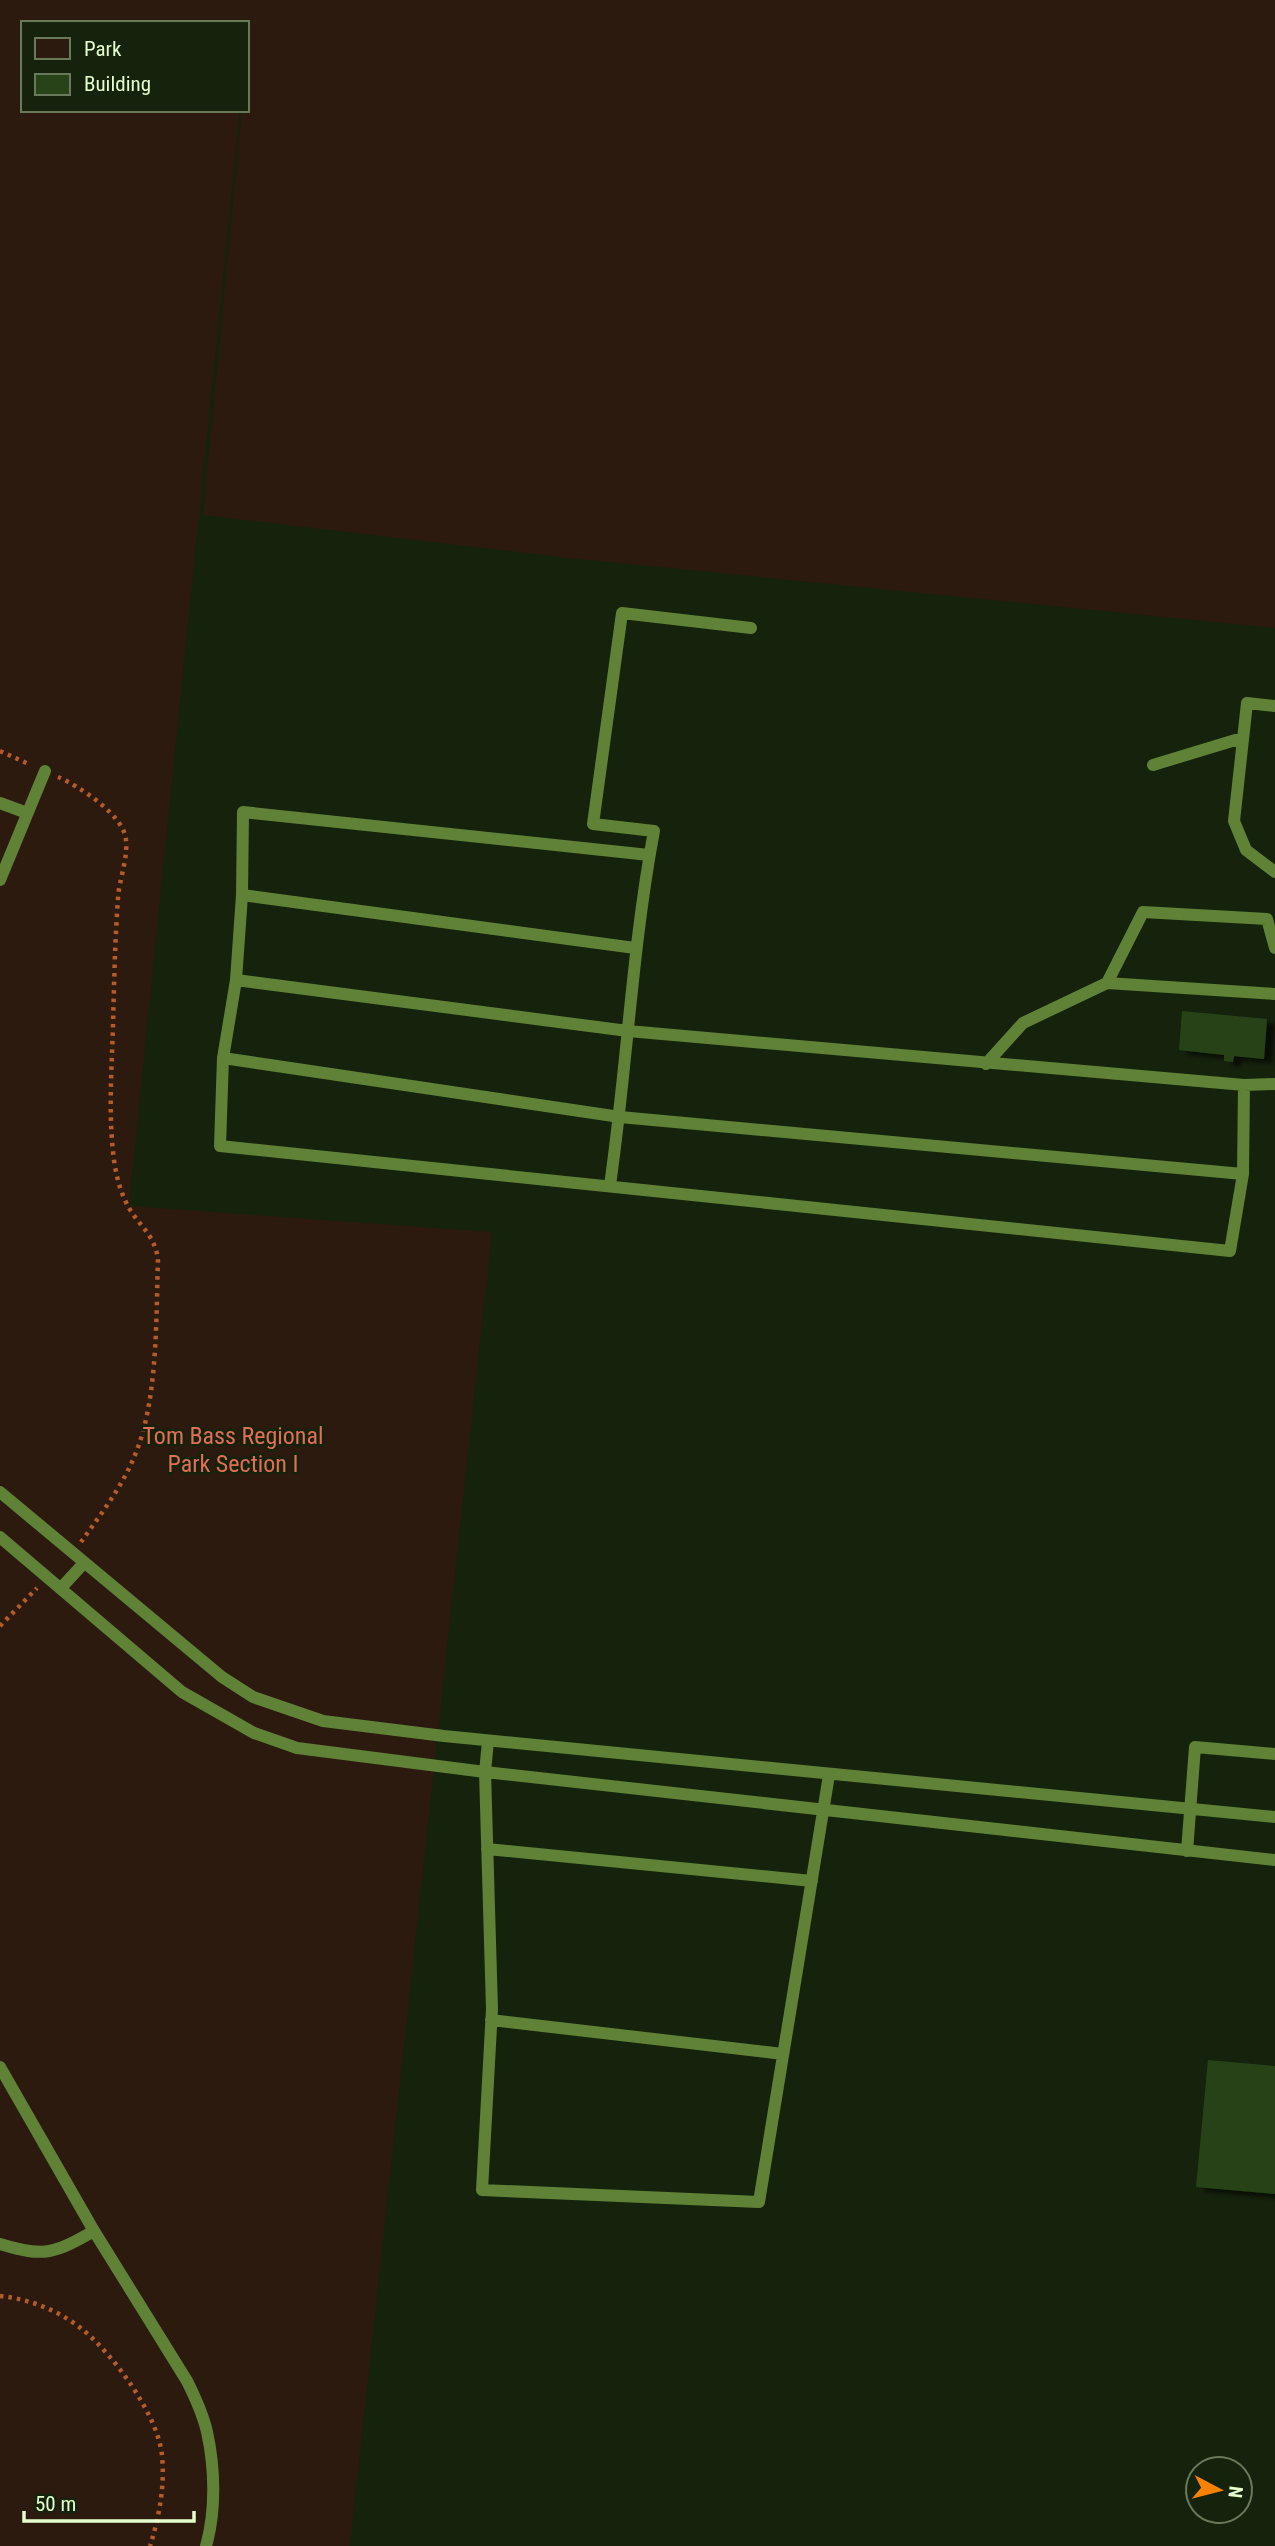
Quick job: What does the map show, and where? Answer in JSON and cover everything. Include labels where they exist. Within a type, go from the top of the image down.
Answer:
[{"type":"lane","points":[[610,1185],[620,1117],[635,948],[654,831],[593,824],[622,612],[751,628]]},
{"type":"lane","points":[[1275,706],[1247,703],[1234,821],[1246,850],[1275,872]]},
{"type":"lane","points":[[1153,765],[1242,738]]},
{"type":"lane","points":[[0,880],[45,771]]},
{"type":"lane","points":[[0,803],[27,813]]},
{"type":"lane","points":[[649,855],[243,812],[242,895],[236,980],[223,1058],[220,1146],[1230,1251],[1243,1174],[1244,1085]]},
{"type":"lane","points":[[242,895],[635,948]]},
{"type":"lane","points":[[1107,983],[1143,912],[1267,919],[1275,948]]},
{"type":"lane","points":[[236,980],[628,1031],[986,1064],[1244,1085],[1275,1084]]},
{"type":"lane","points":[[986,1064],[1023,1023],[1107,983],[1275,994]]},
{"type":"lane","points":[[223,1058],[620,1117],[1243,1174]]},
{"type":"lane","points":[[0,1492],[222,1677],[253,1698],[323,1721],[488,1741],[1275,1817]]},
{"type":"lane","points":[[0,1537],[182,1692],[254,1732],[297,1748],[485,1772],[1275,1860]]},
{"type":"lane","points":[[61,1588],[84,1563]]},
{"type":"lane","points":[[488,1741],[485,1772],[491,2021],[482,2190],[759,2202],[829,1775]]},
{"type":"lane","points":[[1187,1851],[1195,1746],[1275,1754]]},
{"type":"lane","points":[[487,1849],[812,1881]]},
{"type":"lane","points":[[491,2021],[783,2054]]},
{"type":"lane","points":[[0,2067],[94,2231],[187,2381],[199,2406],[207,2431],[213,2500],[206,2546]]},
{"type":"lane","points":[[0,2244],[41,2252],[61,2250],[94,2231]]},
{"type":"path","points":[[0,751],[68,781],[113,814],[126,840],[118,896],[111,1122],[116,1170],[124,1199],[133,1216],[151,1234],[156,1245],[158,1259],[152,1377],[144,1426],[135,1454],[103,1512],[72,1553]]},
{"type":"path","points":[[0,1626],[47,1577]]},
{"type":"path","points":[[0,2297],[31,2301],[66,2318],[85,2332],[132,2386],[142,2402],[158,2433],[162,2456],[162,2489],[150,2546]]},
{"type":"green space","name":"Tom Bass Regional Park Section I","points":[[0,0],[1275,0],[1275,628],[569,558],[203,515],[242,112],[248,112],[248,21],[21,21],[21,112],[240,112],[129,1206],[492,1232],[350,2546],[0,2546]]},
{"type":"building","points":[[1182,1011],[1267,1019],[1264,1059],[1234,1056],[1233,1062],[1224,1061],[1224,1055],[1179,1050]]},
{"type":"building","points":[[1208,2060],[1275,2066],[1275,2194],[1196,2187]]}]
